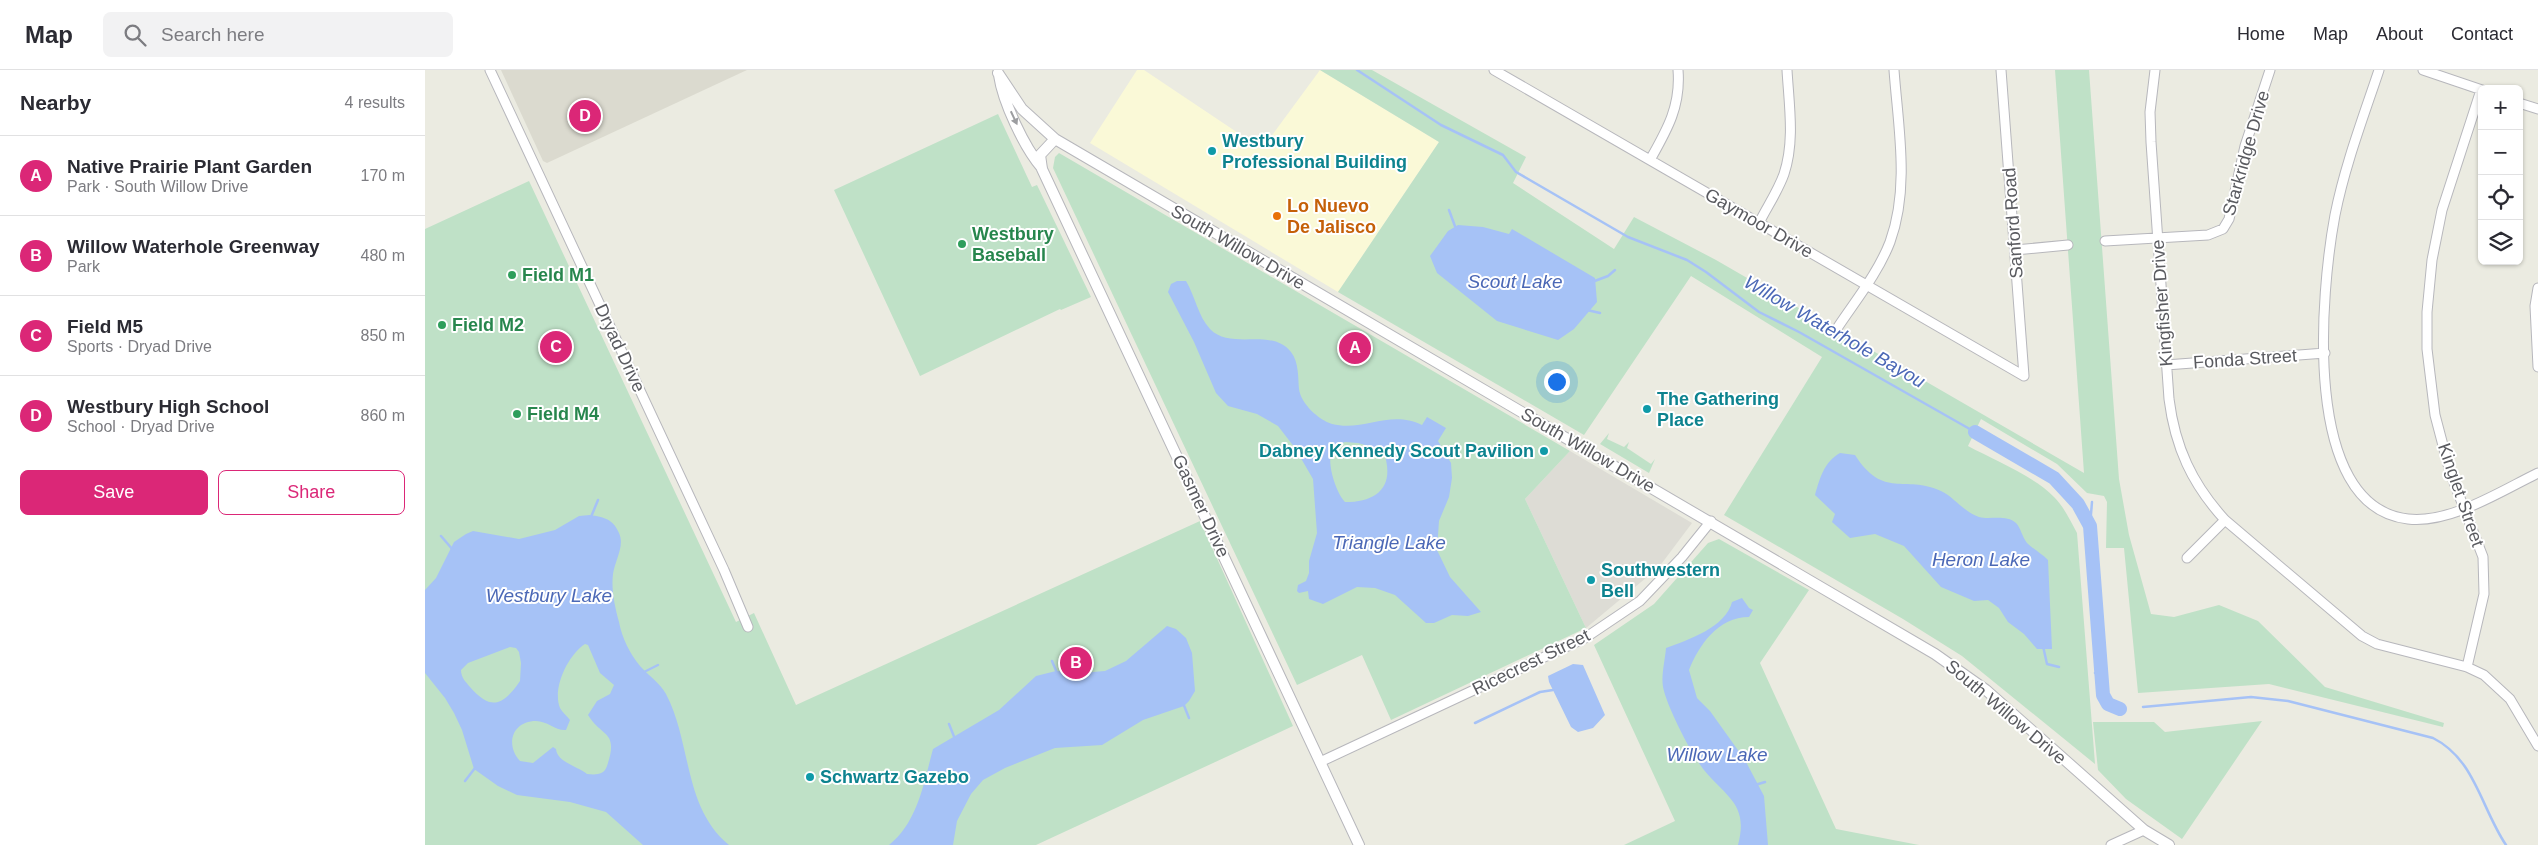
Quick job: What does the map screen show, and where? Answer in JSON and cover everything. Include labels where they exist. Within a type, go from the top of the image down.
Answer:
[{"type":"street","name":"Dryad Drive","points":[[490,70],[724,570],[748,627]]},
{"type":"street","name":"Gaymoor Drive","points":[[1494,70],[2024,376]]},
{"type":"street","points":[[1650,160],[1675,114],[1678,99],[1678,70]]},
{"type":"street","points":[[1759,223],[1779,185],[1788,158],[1791,129],[1787,70]]},
{"type":"street","points":[[1838,327],[1867,284],[1889,243],[1901,200],[1901,170],[1894,70]]},
{"type":"street","name":"Sanford Road","points":[[2001,70],[2024,376]]},
{"type":"street","name":"Kingfisher Drive","points":[[2155,70],[2150,112],[2157,238],[2172,423],[2178,447],[2204,496],[2225,520],[2367,639],[2377,644],[2467,667],[2484,675],[2510,699],[2538,746]]},
{"type":"street","name":"Starkridge Drive","points":[[2157,238],[2209,234],[2223,229],[2229,219],[2245,146],[2270,70]]},
{"type":"street","points":[[2379,70],[2345,173],[2335,214],[2327,278],[2325,353],[2331,425],[2337,452],[2345,472],[2365,499],[2376,510],[2409,520],[2432,519],[2465,508],[2538,473]]},
{"type":"street","points":[[2423,70],[2478,89]]},
{"type":"street","name":"South Willow Drive","points":[[997,71],[1022,109],[1055,139],[1711,521],[1913,640],[1959,670],[1986,690],[2144,830],[2169,845]]},
{"type":"street","name":"Gasmer Drive","points":[[997,71],[1004,96],[1033,158],[1042,169],[1359,845]]},
{"type":"street","name":"Kinglet Street","points":[[2467,667],[2484,594],[2485,572],[2483,557],[2450,472],[2435,415],[2427,349],[2427,312],[2431,266],[2442,210],[2478,102]]},
{"type":"street","points":[[2523,104],[2538,109]]},
{"type":"street","points":[[1042,169],[1040,155],[1055,139]]},
{"type":"street","points":[[2105,241],[2157,238]]},
{"type":"street","points":[[2015,250],[2068,245]]},
{"type":"street","points":[[2538,288],[2535,306],[2538,368]]},
{"type":"street","name":"Fonda Street","points":[[2167,365],[2325,353]]},
{"type":"street","points":[[2187,558],[2225,520]]},
{"type":"street","name":"Ricecrest Street","points":[[1320,762],[1585,638],[1640,601],[1682,557],[1711,521]]},
{"type":"street","points":[[2111,845],[2144,830]]},
{"type":"shaded area","points":[[501,70],[747,70],[547,163],[543,161]]},
{"type":"shaded area","points":[[1137,70],[1144,70],[1262,149],[1320,70],[1439,142],[1338,292],[1090,143]]},
{"type":"shaded area","points":[[1320,70],[1372,70],[1526,157],[1513,183],[1614,249],[1634,217],[1716,260],[2084,473],[2055,70],[2089,70],[2119,479],[2129,535],[2151,614],[2174,617],[2219,605],[2258,621],[2325,687],[2444,723],[2443,727],[2269,684],[2138,693],[2124,548],[2106,548],[2107,502],[2104,496],[2087,493],[2057,464],[1981,419],[1968,446],[2025,475],[2046,489],[2061,505],[2077,533],[2095,764],[1962,656],[1903,619],[1724,515],[1822,357],[1691,276],[1584,435],[1338,292],[1439,142]]},
{"type":"shaded area","name":"Westbury Baseball","points":[[998,114],[1032,187],[1037,185],[1091,297],[1060,309],[920,376],[834,190]]},
{"type":"shaded area","points":[[1059,153],[1570,451],[1525,499],[1586,628],[1391,720],[1362,655],[1297,685],[1053,168],[1055,157]]},
{"type":"shaded area","points":[[529,181],[736,622],[754,613],[796,705],[1200,521],[1293,726],[1036,845],[425,845],[425,229]]},
{"type":"shaded area","points":[[1609,433],[1607,439],[1624,447],[1629,442],[1627,448],[1651,464],[1655,459],[1649,473],[1600,444]]},
{"type":"shaded area","points":[[1570,451],[1692,523],[1659,567],[1586,628],[1525,499]]},
{"type":"shaded area","points":[[1719,539],[1809,590],[1760,663],[1836,829],[1919,845],[1624,845],[1675,821],[1594,645],[1654,604],[1708,543]]},
{"type":"shaded area","points":[[2262,721],[2182,839],[2126,799],[2098,770],[2093,722],[2154,722],[2165,732]]},
{"type":"water","name":"Scout Lake","points":[[1458,225],[1483,227],[1509,234],[1512,229],[1595,278],[1597,302],[1574,329],[1558,340],[1497,321],[1437,273],[1430,256],[1448,231]]},
{"type":"water","name":"Triangle Lake","points":[[1177,281],[1186,281],[1202,318],[1210,329],[1219,335],[1229,338],[1273,341],[1283,345],[1291,352],[1298,370],[1300,395],[1311,411],[1327,422],[1344,426],[1399,419],[1422,425],[1427,417],[1446,428],[1438,441],[1451,463],[1452,478],[1449,497],[1439,521],[1437,550],[1450,577],[1481,612],[1468,616],[1452,615],[1434,623],[1426,623],[1395,595],[1375,588],[1357,587],[1323,604],[1309,599],[1308,591],[1299,593],[1297,591],[1298,585],[1306,581],[1309,573],[1309,561],[1317,533],[1313,479],[1295,448],[1278,426],[1257,414],[1228,406],[1216,393],[1194,342],[1168,292],[1171,284]],"holes":[[[1345,442],[1358,443],[1383,450],[1386,462],[1386,482],[1382,489],[1367,499],[1345,502],[1338,491],[1332,475],[1331,452],[1334,447]]]},
{"type":"water","name":"Heron Lake","points":[[1840,453],[1855,455],[1866,469],[1875,477],[1885,482],[1928,486],[1946,494],[1974,515],[1983,518],[2003,518],[2016,523],[2027,543],[2048,560],[2052,649],[2037,649],[2024,634],[2008,622],[1999,608],[1988,600],[1974,601],[1941,587],[1904,546],[1875,534],[1850,538],[1832,522],[1835,514],[1815,495],[1826,466]]},
{"type":"water","name":"Westbury Lake","points":[[590,515],[604,518],[617,528],[621,543],[613,574],[613,586],[622,634],[636,661],[661,686],[666,694],[674,713],[690,774],[703,812],[714,830],[729,845],[643,845],[606,812],[570,802],[517,795],[498,786],[474,769],[462,730],[454,713],[445,698],[425,673],[425,590],[436,578],[454,542],[473,531],[519,539],[555,530],[579,516]],"holes":[[[585,644],[588,645],[600,673],[614,685],[610,694],[597,701],[588,715],[610,740],[610,754],[606,769],[599,774],[587,774],[564,761],[553,747],[533,763],[520,761],[515,755],[512,741],[516,729],[521,725],[540,721],[566,730],[570,720],[560,708],[558,691],[563,673],[568,664]],[[510,647],[516,648],[519,652],[521,663],[520,681],[508,696],[502,700],[497,702],[484,700],[465,682],[461,670],[468,663]]]},
{"type":"water","name":"Willow Lake","points":[[1742,598],[1749,608],[1753,610],[1749,617],[1738,618],[1728,622],[1711,634],[1698,651],[1689,670],[1697,698],[1710,711],[1745,760],[1764,796],[1768,845],[1738,845],[1741,831],[1738,810],[1693,754],[1675,720],[1663,686],[1666,648],[1695,637],[1705,631],[1722,619],[1732,602]]},
{"type":"water","points":[[1167,626],[1176,629],[1186,638],[1192,653],[1195,691],[1184,706],[1143,720],[1102,745],[1055,748],[1005,768],[983,780],[971,794],[957,821],[953,845],[889,845],[907,825],[919,801],[933,749],[999,710],[1036,676],[1056,671],[1081,673],[1105,671],[1126,661]]},
{"type":"water","points":[[1573,664],[1583,665],[1605,715],[1593,728],[1578,732],[1571,727],[1549,682],[1548,676]]},
{"type":"waterway","name":"Willow Waterhole Bayou","points":[[1357,70],[1441,125],[1503,155],[1516,172],[1628,237],[1687,260],[1759,312],[1799,332],[1975,432]]},
{"type":"waterway","points":[[1449,210],[1456,229]]},
{"type":"waterway","points":[[1592,282],[1608,276],[1615,270]]},
{"type":"waterway","points":[[1587,310],[1600,313]]},
{"type":"waterway","name":"Willow Waterhole Bayou","points":[[1975,432],[2054,478],[2078,504],[2090,526],[2103,695],[2108,704],[2120,709]]},
{"type":"waterway","points":[[591,517],[598,500]]},
{"type":"waterway","points":[[2090,526],[2092,502]]},
{"type":"waterway","points":[[441,536],[453,550]]},
{"type":"waterway","points":[[2043,646],[2047,664],[2059,667]]},
{"type":"waterway","points":[[1052,661],[1057,673]]},
{"type":"waterway","points":[[644,672],[658,665]]},
{"type":"waterway","name":"Willow Waterhole Bayou","points":[[2095,673],[2101,672]]},
{"type":"waterway","points":[[1475,723],[1540,692],[1553,690]]},
{"type":"waterway","name":"Willow Waterhole Bayou","points":[[2143,707],[2251,697],[2288,701],[2433,738],[2459,758],[2468,771],[2497,831],[2506,845]]},
{"type":"waterway","points":[[1183,703],[1189,718]]},
{"type":"waterway","points":[[949,724],[955,739]]},
{"type":"waterway","points":[[465,781],[475,768]]},
{"type":"waterway","points":[[1755,785],[1765,782]]},
{"type":"place","name":"Westbury High School","points":[[585,116]]},
{"type":"place","name":"Westbury Professional Building","points":[[1212,151]]},
{"type":"place","name":"Lo Nuevo De Jalisco","points":[[1277,216]]},
{"type":"place","name":"Westbury Baseball","points":[[962,244]]},
{"type":"place","name":"Field M1","points":[[512,275]]},
{"type":"place","name":"Field M2","points":[[442,325]]},
{"type":"place","name":"Field M5","points":[[556,347]]},
{"type":"place","name":"Native Prairie Plant Garden","points":[[1355,348]]},
{"type":"place","name":"The Gathering Place","points":[[1647,409]]},
{"type":"place","name":"Field M4","points":[[517,414]]},
{"type":"place","name":"Dabney Kennedy Scout Pavilion","points":[[1544,451]]},
{"type":"place","name":"Southwestern Bell","points":[[1591,580]]},
{"type":"place","name":"Willow Waterhole Greenway","points":[[1076,663]]},
{"type":"place","name":"Schwartz Gazebo","points":[[810,777]]}]
